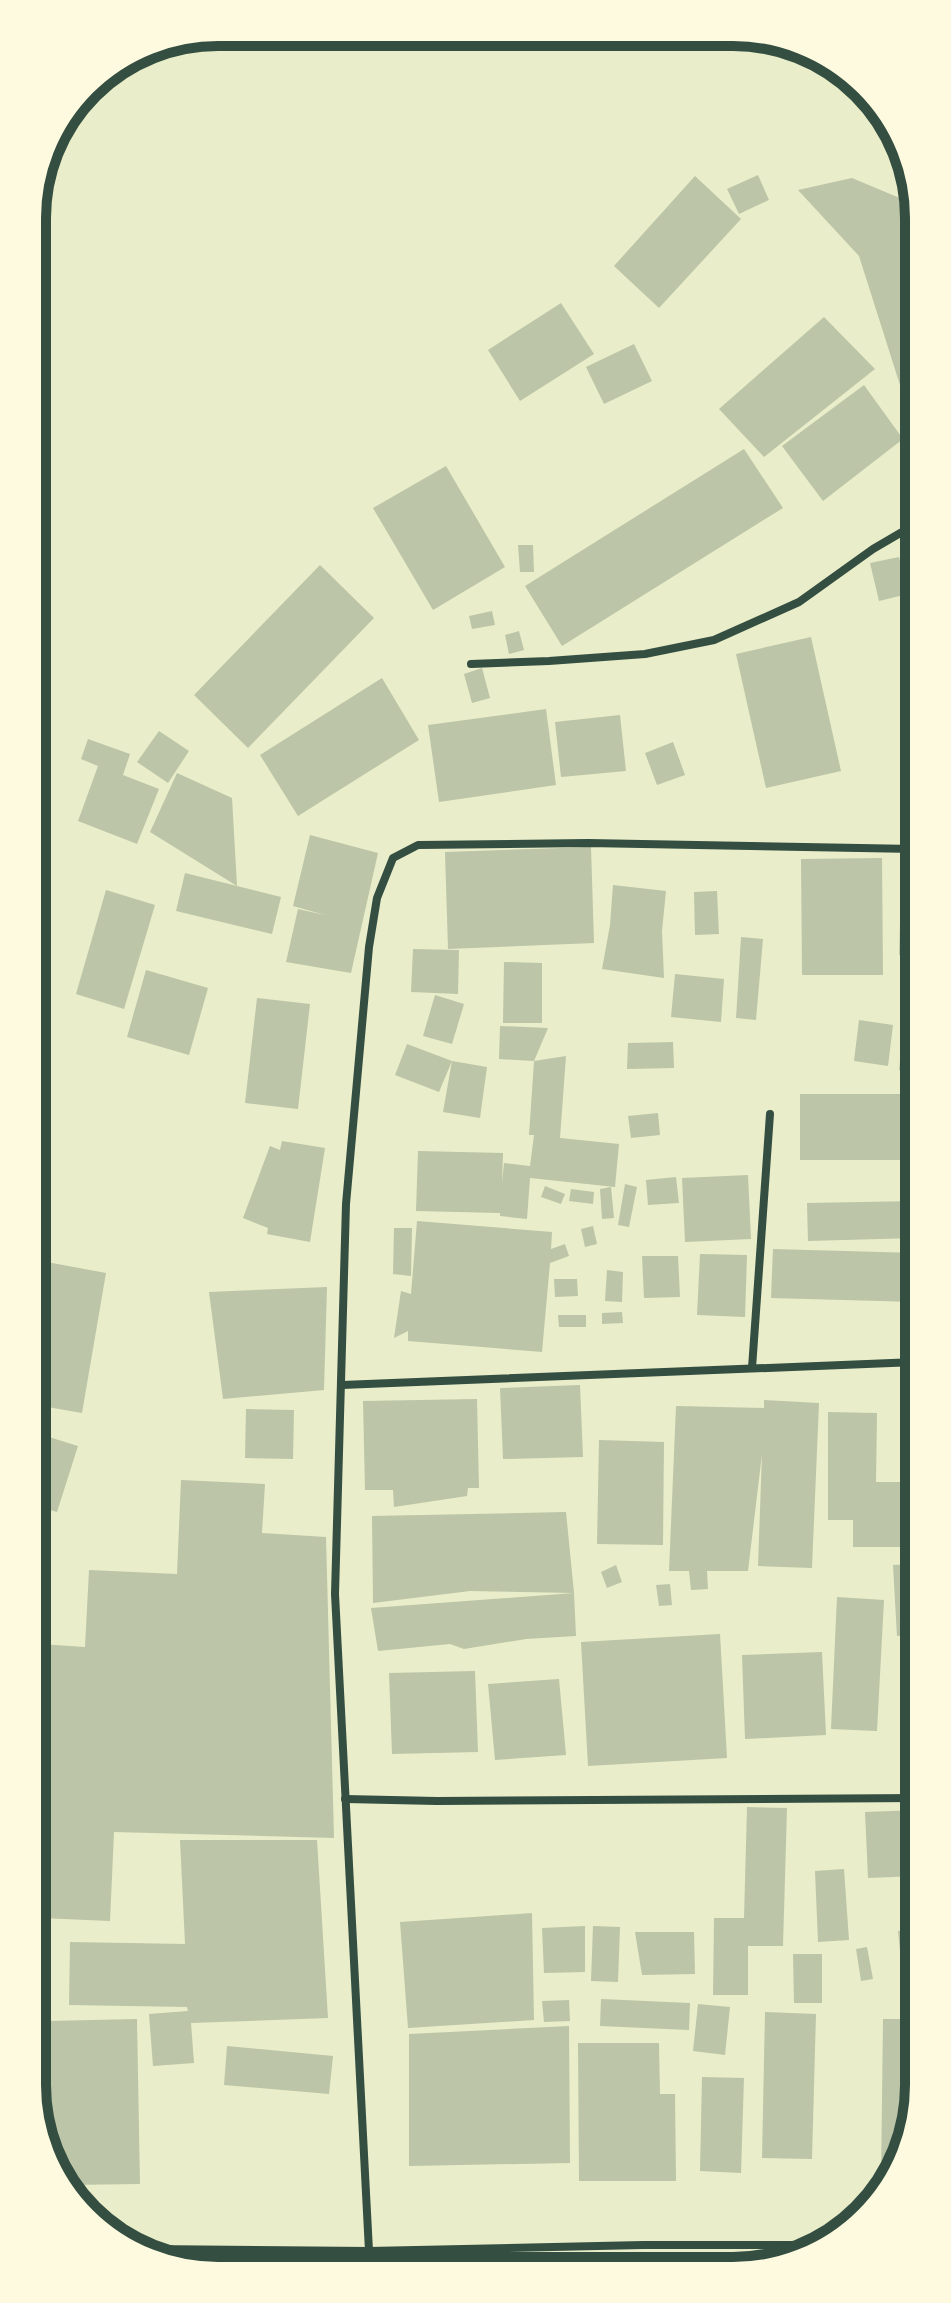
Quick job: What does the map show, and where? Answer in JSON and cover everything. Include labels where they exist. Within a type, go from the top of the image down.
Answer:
[{"type":"street","points":[[471,664],[645,654],[714,640],[799,602],[873,549],[905,530]]},
{"type":"street","points":[[369,2251],[335,1594],[346,1204],[369,947],[377,898],[393,858],[418,845],[588,843],[905,849]]},
{"type":"street","points":[[752,1368],[770,1114]]},
{"type":"street","points":[[342,1385],[905,1362]]},
{"type":"street","points":[[345,1799],[905,1798]]},
{"type":"street","points":[[168,2249],[369,2251],[796,2245]]},
{"type":"building","points":[[758,175],[769,200],[739,214],[727,189]]},
{"type":"building","points":[[695,176],[741,219],[659,308],[614,266]]},
{"type":"building","points":[[852,178],[904,199],[905,401],[859,256],[798,190]]},
{"type":"building","points":[[561,303],[594,354],[520,401],[488,350]]},
{"type":"building","points":[[824,317],[875,369],[764,457],[719,409]]},
{"type":"building","points":[[634,344],[652,381],[604,404],[586,367]]},
{"type":"building","points":[[864,385],[903,439],[823,501],[782,446]]},
{"type":"building","points":[[744,449],[783,508],[562,646],[525,586]]},
{"type":"building","points":[[446,466],[505,567],[433,610],[373,508]]},
{"type":"building","points":[[518,545],[533,545],[534,572],[520,572]]},
{"type":"building","points":[[899,557],[905,595],[879,601],[870,563]]},
{"type":"building","points":[[320,565],[374,618],[248,748],[194,695]]},
{"type":"building","points":[[492,611],[495,625],[472,629],[469,616]]},
{"type":"building","points":[[519,631],[524,650],[509,654],[505,635]]},
{"type":"building","points":[[811,637],[841,771],[766,788],[736,654]]},
{"type":"building","points":[[482,668],[490,698],[472,703],[464,674]]},
{"type":"building","points":[[382,678],[419,740],[298,816],[260,755]]},
{"type":"building","points":[[546,709],[556,785],[439,802],[428,725]]},
{"type":"building","points":[[620,715],[626,771],[561,777],[555,722]]},
{"type":"building","points":[[159,731],[189,751],[168,783],[137,762]]},
{"type":"building","points":[[88,739],[130,754],[123,775],[159,789],[137,844],[78,821],[98,766],[81,759]]},
{"type":"building","points":[[673,742],[685,775],[657,785],[645,753]]},
{"type":"building","points":[[177,773],[232,798],[237,886],[150,832]]},
{"type":"building","points":[[310,835],[378,853],[351,973],[286,962],[298,909],[325,915],[293,906]]},
{"type":"building","points":[[591,847],[594,943],[448,949],[445,852]]},
{"type":"building","points":[[882,858],[883,975],[802,975],[801,859]]},
{"type":"building","points":[[902,859],[905,859],[905,955],[899,955]]},
{"type":"building","points":[[185,873],[281,897],[272,934],[176,911]]},
{"type":"building","points":[[613,885],[666,891],[662,931],[664,978],[602,969]]},
{"type":"building","points":[[106,890],[155,905],[124,1009],[76,994]]},
{"type":"building","points":[[717,891],[719,934],[695,935],[694,892]]},
{"type":"building","points":[[741,937],[763,939],[756,1020],[736,1018]]},
{"type":"building","points":[[413,949],[459,950],[458,994],[411,992]]},
{"type":"building","points":[[504,962],[542,963],[542,1023],[503,1023]]},
{"type":"building","points":[[146,970],[208,988],[189,1055],[127,1037]]},
{"type":"building","points":[[675,974],[724,979],[721,1022],[671,1017]]},
{"type":"building","points":[[435,995],[464,1004],[452,1044],[423,1036]]},
{"type":"building","points":[[257,998],[310,1004],[298,1109],[245,1103]]},
{"type":"building","points":[[859,1020],[893,1025],[888,1066],[854,1061]]},
{"type":"building","points":[[500,1026],[548,1028],[534,1061],[499,1059]]},
{"type":"building","points":[[673,1042],[674,1068],[627,1069],[628,1043]]},
{"type":"building","points":[[902,1042],[905,1042],[905,1071],[899,1070]]},
{"type":"building","points":[[407,1044],[452,1061],[439,1092],[395,1075]]},
{"type":"building","points":[[566,1056],[560,1138],[619,1144],[615,1187],[530,1178],[527,1219],[500,1216],[500,1213],[416,1211],[418,1151],[503,1153],[502,1183],[504,1163],[530,1166],[534,1135],[529,1135],[534,1061]]},
{"type":"building","points":[[452,1061],[487,1067],[480,1118],[443,1112]]},
{"type":"building","points":[[800,1094],[905,1094],[905,1160],[800,1160]]},
{"type":"building","points":[[658,1113],[660,1135],[631,1138],[628,1116]]},
{"type":"building","points":[[282,1141],[325,1148],[310,1242],[267,1234],[268,1228],[243,1218],[270,1146],[280,1150]]},
{"type":"building","points":[[748,1175],[751,1239],[685,1242],[682,1178]]},
{"type":"building","points":[[676,1177],[679,1203],[648,1205],[646,1180]]},
{"type":"building","points":[[625,1184],[637,1187],[629,1227],[618,1225]]},
{"type":"building","points":[[545,1186],[565,1194],[561,1204],[541,1197]]},
{"type":"building","points":[[611,1187],[614,1218],[602,1219],[600,1189]]},
{"type":"building","points":[[571,1189],[594,1192],[593,1204],[569,1201]]},
{"type":"building","points":[[905,1201],[905,1238],[808,1241],[807,1203]]},
{"type":"building","points":[[417,1221],[552,1232],[551,1249],[565,1244],[569,1256],[550,1263],[542,1352],[408,1341],[408,1331],[394,1338],[401,1291],[411,1294]]},
{"type":"building","points":[[593,1226],[597,1244],[585,1247],[581,1229]]},
{"type":"building","points":[[394,1228],[412,1228],[411,1276],[393,1274]]},
{"type":"building","points":[[773,1249],[905,1253],[905,1302],[771,1298]]},
{"type":"building","points":[[700,1254],[747,1255],[745,1317],[697,1315]]},
{"type":"building","points":[[642,1256],[678,1256],[680,1297],[644,1298]]},
{"type":"building","points":[[46,1262],[106,1273],[82,1413],[46,1407]]},
{"type":"building","points":[[607,1270],[623,1272],[622,1302],[605,1301]]},
{"type":"building","points":[[554,1279],[577,1279],[578,1296],[555,1297]]},
{"type":"building","points":[[327,1287],[324,1390],[223,1399],[209,1292]]},
{"type":"building","points":[[622,1312],[623,1323],[602,1324],[602,1313]]},
{"type":"building","points":[[558,1315],[586,1315],[586,1327],[559,1327]]},
{"type":"building","points":[[580,1385],[583,1457],[503,1459],[500,1388]]},
{"type":"building","points":[[477,1399],[479,1488],[468,1488],[467,1496],[394,1507],[393,1490],[365,1490],[363,1401]]},
{"type":"building","points":[[764,1400],[819,1403],[812,1568],[758,1566],[762,1454],[748,1571],[707,1571],[708,1589],[691,1590],[689,1571],[669,1571],[676,1406],[764,1408]]},
{"type":"building","points":[[246,1409],[294,1410],[293,1459],[245,1458]]},
{"type":"building","points":[[828,1412],[877,1413],[876,1482],[903,1482],[904,1522],[905,1502],[903,1547],[853,1547],[853,1520],[828,1520]]},
{"type":"building","points":[[46,1436],[78,1446],[57,1512],[46,1509]]},
{"type":"building","points":[[599,1440],[664,1442],[663,1545],[597,1544]]},
{"type":"building","points":[[181,1480],[265,1484],[262,1533],[326,1537],[334,1838],[114,1832],[110,1921],[46,1918],[46,1644],[85,1647],[89,1570],[177,1574]]},
{"type":"building","points":[[566,1512],[574,1593],[470,1591],[373,1603],[372,1516]]},
{"type":"building","points":[[905,1564],[905,1636],[897,1636],[893,1565]]},
{"type":"building","points":[[616,1565],[622,1582],[607,1588],[601,1572]]},
{"type":"building","points":[[670,1584],[672,1605],[659,1606],[656,1585]]},
{"type":"building","points":[[574,1593],[576,1636],[526,1639],[464,1649],[450,1644],[378,1651],[371,1608]]},
{"type":"building","points":[[837,1597],[884,1600],[877,1731],[831,1729]]},
{"type":"building","points":[[720,1634],[727,1758],[588,1766],[581,1642]]},
{"type":"building","points":[[822,1652],[826,1735],[745,1739],[742,1655]]},
{"type":"building","points":[[475,1671],[478,1752],[392,1754],[389,1673]]},
{"type":"building","points":[[559,1679],[566,1755],[495,1760],[488,1684]]},
{"type":"building","points":[[905,1683],[905,1734],[902,1734]]},
{"type":"building","points":[[747,1807],[787,1808],[783,1946],[748,1946],[748,1995],[713,1995],[714,1918],[744,1918]]},
{"type":"building","points":[[905,1810],[905,1877],[868,1878],[865,1812]]},
{"type":"building","points":[[180,1840],[317,1840],[328,2018],[191,2023],[194,2063],[153,2066],[149,2014],[188,2011],[187,2007],[69,2005],[70,1942],[185,1944]]},
{"type":"building","points":[[844,1869],[849,1940],[818,1942],[815,1871]]},
{"type":"building","points":[[532,1913],[534,2020],[408,2028],[400,1922]]},
{"type":"building","points":[[585,1926],[585,1972],[544,1973],[542,1928]]},
{"type":"building","points":[[593,1926],[620,1927],[618,1982],[591,1981]]},
{"type":"building","points":[[905,1930],[905,2000],[898,1931]]},
{"type":"building","points":[[635,1932],[694,1932],[695,1974],[642,1975]]},
{"type":"building","points":[[867,1947],[873,1979],[861,1981],[856,1949]]},
{"type":"building","points":[[793,1954],[822,1954],[822,2003],[794,2003]]},
{"type":"building","points":[[601,1999],[690,2003],[689,2030],[600,2026]]},
{"type":"building","points":[[569,2000],[570,2021],[544,2022],[542,2001]]},
{"type":"building","points":[[698,2004],[730,2007],[725,2055],[693,2051]]},
{"type":"building","points":[[765,2012],[816,2014],[812,2159],[762,2158]]},
{"type":"building","points":[[137,2019],[140,2184],[78,2185],[69,2171],[59,2151],[49,2118],[47,2021]]},
{"type":"building","points":[[883,2019],[905,2019],[902,2119],[881,2173]]},
{"type":"building","points":[[569,2026],[570,2163],[409,2166],[409,2034]]},
{"type":"building","points":[[578,2043],[659,2043],[660,2094],[675,2094],[676,2181],[579,2181]]},
{"type":"building","points":[[227,2046],[333,2056],[329,2094],[224,2085]]},
{"type":"building","points":[[702,2077],[744,2078],[741,2173],[700,2171]]}]
